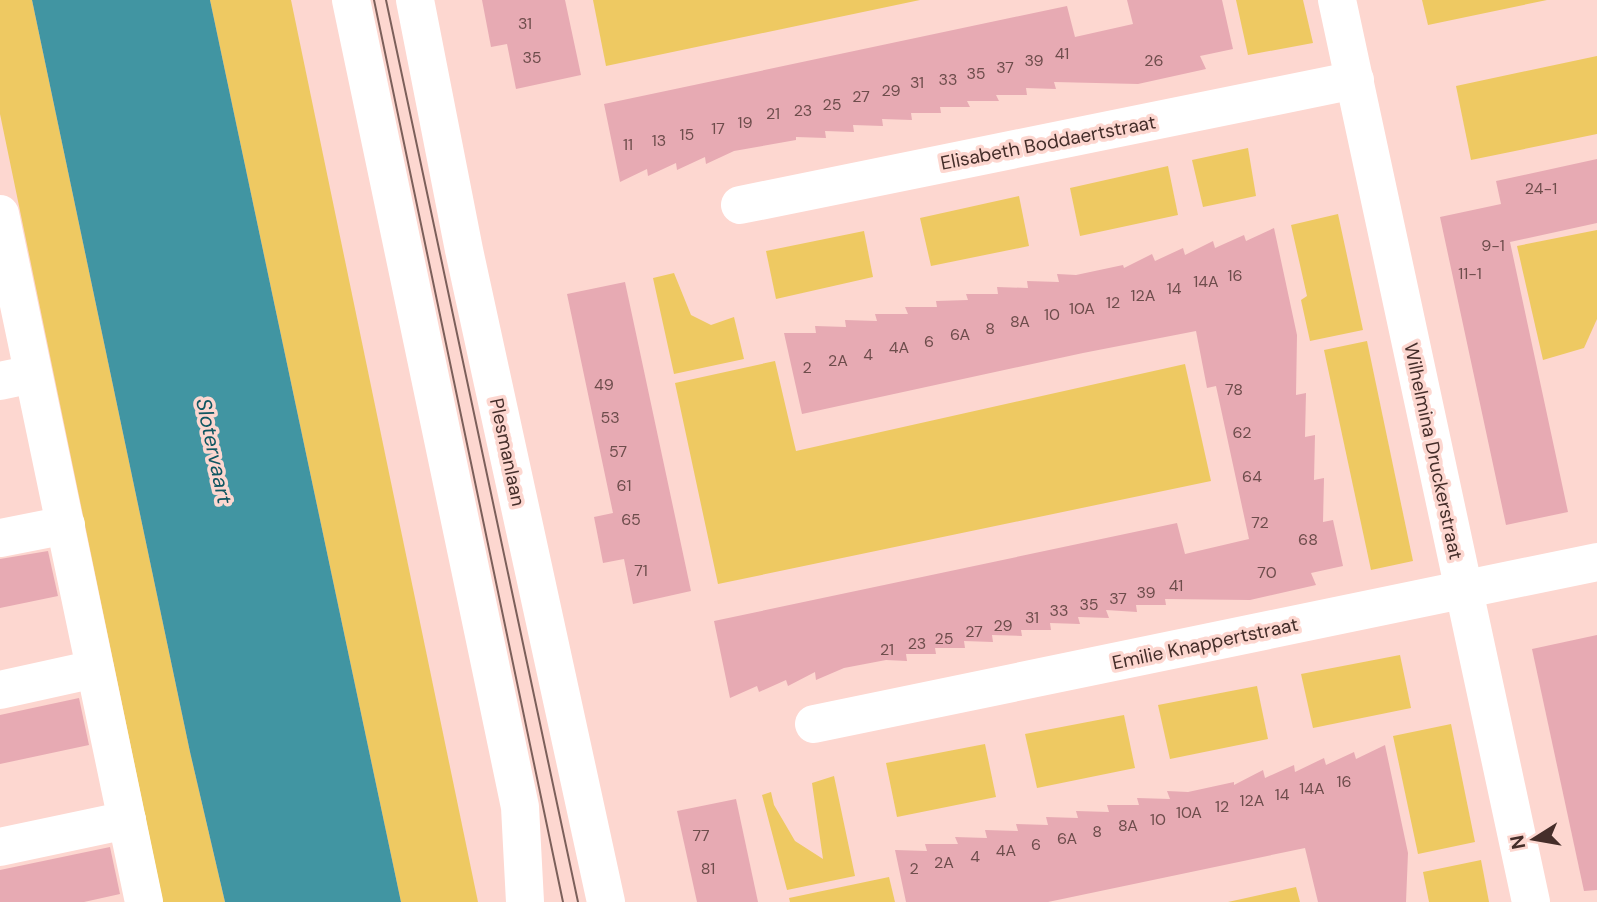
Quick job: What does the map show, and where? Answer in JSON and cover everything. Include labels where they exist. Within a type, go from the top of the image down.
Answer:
[{"type":"street","points":[[351,0],[520,807],[526,902]]},
{"type":"street","name":"Plesmanlaan","points":[[415,0],[464,250],[606,902]]},
{"type":"street","name":"Wilhelmina Druckerstraat","points":[[1337,0],[1531,902]]},
{"type":"street","name":"Elisabeth Boddaertstraat","points":[[740,205],[1355,80]]},
{"type":"street","points":[[1,221],[17,378],[66,525],[144,902]]},
{"type":"street","points":[[0,538],[66,525]]},
{"type":"street","name":"Emilie Knappertstraat","points":[[814,724],[1597,562]]},
{"type":"street","points":[[0,690],[95,669]]},
{"type":"street","points":[[0,848],[127,820]]},
{"type":"shaded area","points":[[0,0],[32,0],[190,752],[225,902],[163,902],[0,114]]},
{"type":"shaded area","points":[[210,0],[291,0],[478,902],[401,902]]},
{"type":"shaded area","points":[[593,0],[920,0],[606,66]]},
{"type":"shaded area","points":[[1236,0],[1303,0],[1313,43],[1248,55]]},
{"type":"shaded area","points":[[1422,0],[1547,0],[1428,25]]},
{"type":"shaded area","points":[[1597,56],[1597,134],[1471,160],[1456,86]]},
{"type":"shaded area","points":[[1248,148],[1256,196],[1203,207],[1192,160]]},
{"type":"shaded area","points":[[1168,166],[1178,215],[1080,236],[1070,188]]},
{"type":"shaded area","points":[[1019,196],[1029,246],[931,266],[920,218]]},
{"type":"shaded area","points":[[1338,214],[1363,330],[1310,341],[1301,300],[1307,296],[1291,225]]},
{"type":"shaded area","points":[[1597,230],[1597,319],[1584,348],[1543,360],[1517,246]]},
{"type":"shaded area","points":[[864,231],[873,277],[776,299],[766,251]]},
{"type":"shaded area","points":[[674,273],[691,315],[711,325],[734,317],[744,359],[674,374],[653,278]]},
{"type":"shaded area","points":[[1367,341],[1413,561],[1371,570],[1324,350]]},
{"type":"shaded area","points":[[775,361],[796,451],[1185,364],[1211,481],[718,584],[675,383]]},
{"type":"shaded area","points":[[1400,655],[1411,708],[1313,728],[1301,674]]},
{"type":"shaded area","points":[[1257,686],[1268,739],[1170,759],[1158,705]]},
{"type":"shaded area","points":[[1124,715],[1135,768],[1037,788],[1025,734]]},
{"type":"shaded area","points":[[1451,724],[1475,842],[1418,854],[1393,736]]},
{"type":"shaded area","points":[[985,744],[996,797],[897,817],[886,763]]},
{"type":"shaded area","points":[[834,776],[855,876],[787,890],[762,795],[771,792],[774,805],[795,841],[823,859],[812,783]]},
{"type":"shaded area","points":[[1481,860],[1489,902],[1429,902],[1423,872]]},
{"type":"shaded area","points":[[889,877],[895,902],[790,902],[789,898]]},
{"type":"shaded area","points":[[1296,887],[1300,902],[1228,902]]},
{"type":"water","name":"Slotervaart","points":[[32,0],[210,0],[401,902],[225,902],[190,752]]},
{"type":"building","points":[[482,0],[565,0],[581,75],[516,89],[507,44],[491,47]]},
{"type":"building","points":[[1127,0],[1222,0],[1233,49],[1200,56],[1206,69],[1138,84],[1054,82],[1056,89],[1026,88],[1027,95],[996,95],[999,101],[967,101],[970,107],[940,107],[941,113],[911,113],[912,120],[882,119],[883,126],[853,125],[854,132],[825,131],[826,138],[796,137],[796,140],[734,151],[706,164],[705,157],[677,170],[676,163],[648,176],[647,169],[620,182],[604,104],[1067,6],[1075,37],[1133,24]]},
{"type":"building","points":[[1597,159],[1597,223],[1510,242],[1568,512],[1506,525],[1440,217],[1501,204],[1496,181]]},
{"type":"building","points":[[1274,228],[1297,335],[1296,395],[1306,393],[1305,437],[1315,435],[1314,480],[1324,478],[1323,522],[1333,520],[1343,566],[1311,573],[1316,585],[1250,600],[1165,599],[1166,605],[1136,605],[1137,612],[1106,610],[1109,618],[1078,617],[1080,624],[1050,623],[1051,630],[1021,630],[1022,636],[992,635],[993,642],[964,641],[965,648],[935,648],[936,654],[906,654],[907,661],[886,660],[844,668],[816,680],[815,672],[788,686],[786,680],[759,692],[757,686],[730,698],[714,621],[1177,523],[1185,554],[1249,539],[1216,386],[1207,388],[1196,331],[802,414],[784,333],[816,333],[815,326],[846,327],[845,320],[877,321],[875,314],[908,314],[905,307],[937,307],[936,301],[968,300],[966,294],[998,294],[997,287],[1028,288],[1027,281],[1059,282],[1057,274],[1076,275],[1123,265],[1124,268],[1152,254],[1155,261],[1183,248],[1185,255],[1213,241],[1215,248],[1244,235],[1246,241]]},
{"type":"building","points":[[625,282],[691,591],[633,604],[624,559],[603,563],[594,517],[613,513],[567,294]]},
{"type":"building","points":[[48,551],[58,596],[0,608],[0,559]]},
{"type":"building","points":[[1597,635],[1597,890],[1584,891],[1532,649]]},
{"type":"building","points":[[79,698],[89,745],[0,764],[0,715]]},
{"type":"building","points":[[1385,745],[1408,853],[1406,902],[1318,902],[1305,848],[1048,902],[906,902],[895,850],[927,851],[925,844],[958,844],[955,837],[987,838],[985,830],[1018,831],[1016,824],[1048,825],[1046,817],[1078,818],[1076,811],[1109,812],[1107,805],[1139,805],[1137,798],[1170,799],[1167,791],[1188,792],[1234,782],[1234,785],[1263,770],[1265,778],[1294,765],[1295,772],[1324,758],[1326,765],[1354,752],[1356,759]]},
{"type":"building","points":[[736,799],[758,902],[697,902],[677,811]]},
{"type":"building","points":[[110,847],[120,894],[84,902],[0,902],[0,870]]},
{"type":"tram line","points":[[374,0],[563,902]]},
{"type":"tram line","points":[[386,0],[578,902]]}]
